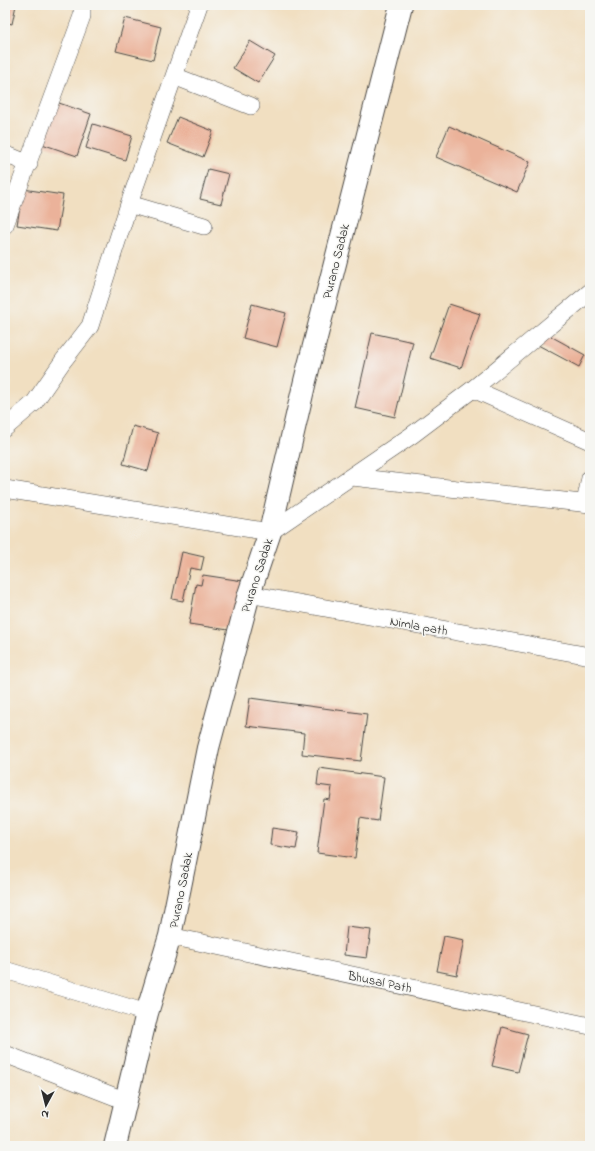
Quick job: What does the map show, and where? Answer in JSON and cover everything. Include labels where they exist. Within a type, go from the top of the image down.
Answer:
[{"type":"main road","name":"Purano Sadak","points":[[115,1146],[147,1013],[170,936],[208,748],[249,594],[270,532],[304,381],[401,5]]},
{"type":"street","points":[[5,225],[82,16],[82,5]]},
{"type":"street","points":[[5,428],[34,403],[63,361],[90,326],[129,204],[200,5]]},
{"type":"street","points":[[174,76],[251,106]]},
{"type":"street","points":[[5,154],[28,164]]},
{"type":"street","points":[[129,204],[204,226]]},
{"type":"street","points":[[5,488],[270,532],[412,435],[473,389],[589,295]]},
{"type":"street","points":[[473,389],[590,441]]},
{"type":"street","points":[[352,477],[587,504],[590,478]]},
{"type":"street","name":"Nimla path","points":[[249,594],[590,656]]},
{"type":"street","name":"Bhusal Path","points":[[170,936],[590,1026]]},
{"type":"street","points":[[5,970],[147,1013]]},
{"type":"street","points":[[5,1054],[126,1101]]},
{"type":"building","points":[[5,5],[16,5],[12,24],[5,22]]},
{"type":"building","points":[[125,18],[161,27],[153,60],[116,51]]},
{"type":"building","points":[[250,41],[275,56],[258,83],[233,68]]},
{"type":"building","points":[[56,102],[91,114],[77,156],[42,144]]},
{"type":"building","points":[[178,117],[213,131],[203,157],[167,143]]},
{"type":"building","points":[[93,124],[132,136],[125,160],[86,148]]},
{"type":"building","points":[[449,126],[530,162],[517,192],[436,157]]},
{"type":"building","points":[[208,169],[229,174],[221,204],[200,199]]},
{"type":"building","points":[[23,189],[63,195],[57,231],[17,225]]},
{"type":"building","points":[[252,304],[286,313],[277,347],[243,338]]},
{"type":"building","points":[[449,304],[480,314],[461,368],[430,358]]},
{"type":"building","points":[[372,333],[413,342],[395,417],[355,408]]},
{"type":"building","points":[[545,333],[585,355],[579,367],[538,345]]},
{"type":"building","points":[[133,426],[158,433],[148,471],[123,464]]},
{"type":"building","points":[[182,552],[204,557],[201,570],[190,568],[183,601],[172,599]]},
{"type":"building","points":[[203,575],[243,581],[235,631],[189,624],[196,584],[201,585]]},
{"type":"building","points":[[250,698],[367,714],[361,761],[302,754],[304,733],[246,726]]},
{"type":"building","points":[[319,768],[384,777],[378,821],[360,818],[355,858],[317,853],[324,799],[330,800],[332,787],[317,785]]},
{"type":"building","points":[[272,828],[299,832],[296,849],[270,845]]},
{"type":"building","points":[[347,927],[371,930],[367,958],[344,955]]},
{"type":"building","points":[[444,936],[464,940],[457,975],[437,971]]},
{"type":"building","points":[[502,1027],[528,1034],[518,1072],[492,1066]]}]
